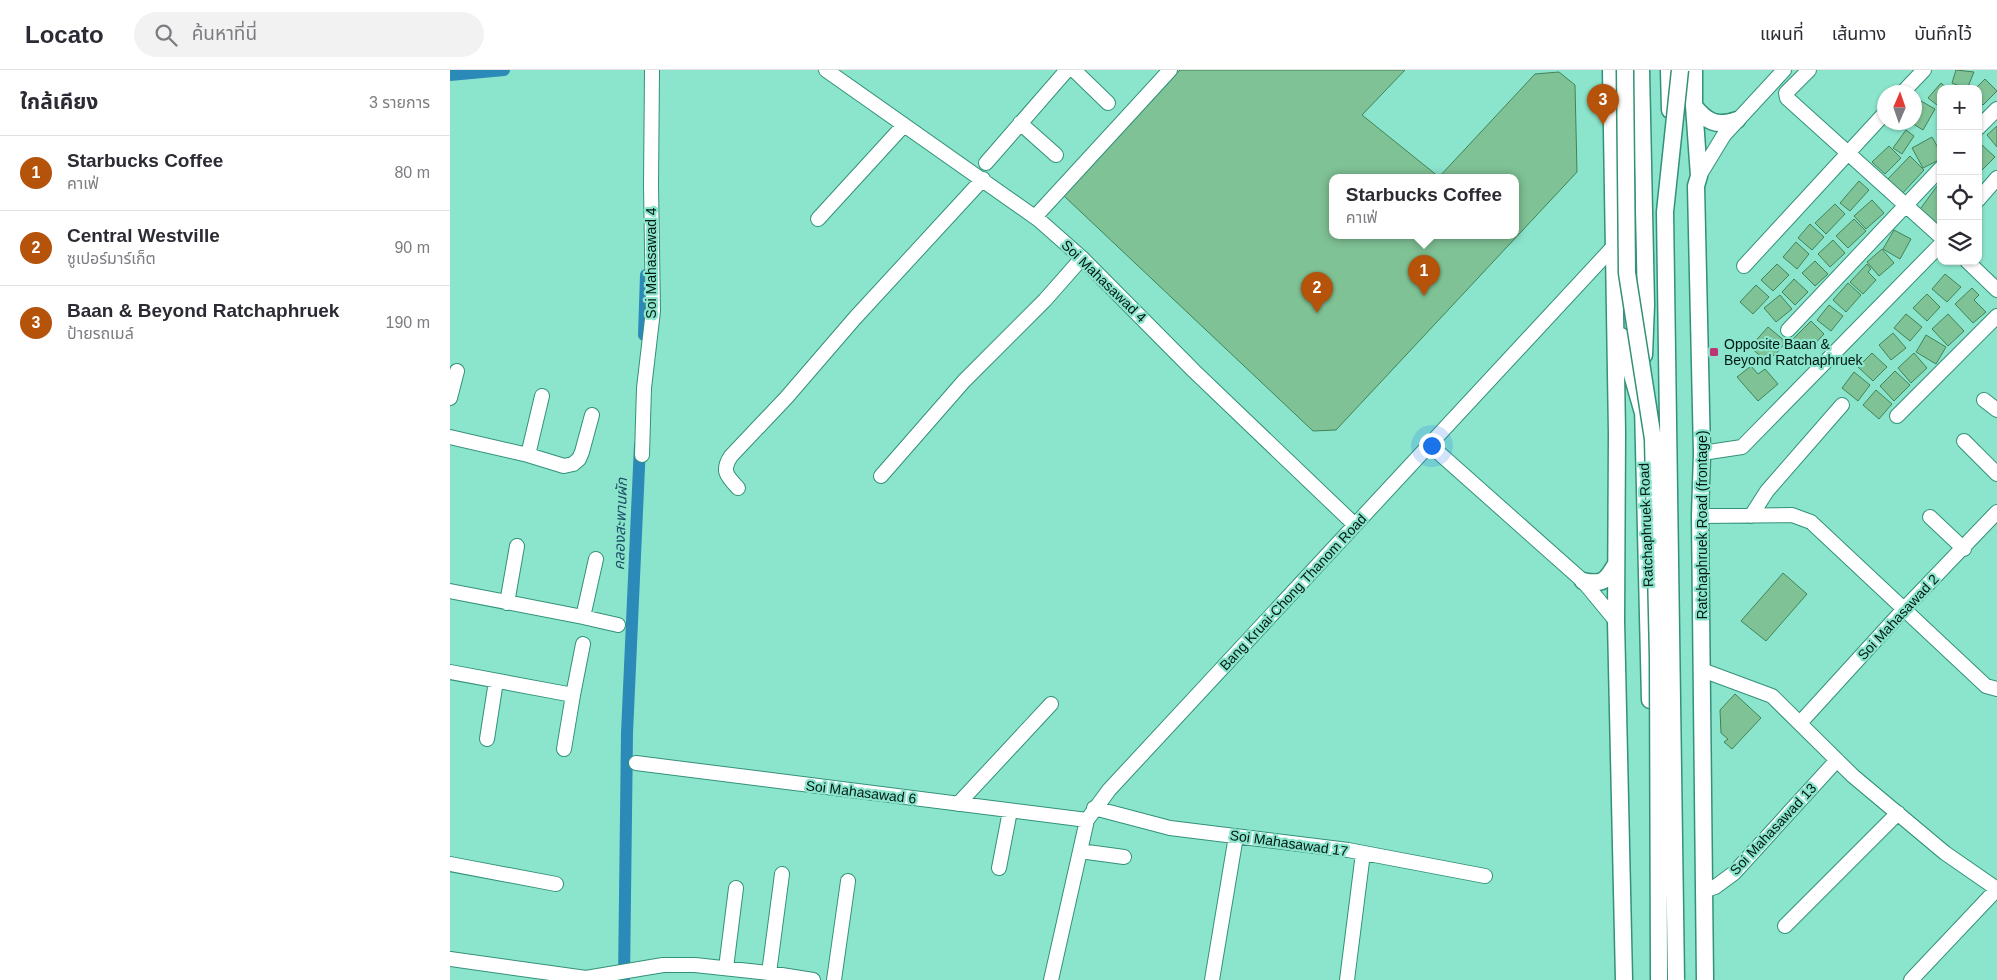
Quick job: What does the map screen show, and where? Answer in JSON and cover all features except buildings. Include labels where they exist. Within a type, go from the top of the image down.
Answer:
[{"type":"main road","points":[[1611,70],[1615,312],[1616,621],[1623,979]]},
{"type":"main road","points":[[1625,70],[1627,273],[1653,439],[1658,657],[1659,980]]},
{"type":"main road","name":"Ratchaphruek Road","points":[[1641,70],[1646,305],[1642,413],[1650,708],[1652,980]]},
{"type":"main road","points":[[1669,70],[1682,980]]},
{"type":"main road","points":[[1676,980],[1665,212],[1680,70]]},
{"type":"main road","points":[[1671,187],[1693,70]]},
{"type":"main road","name":"Ratchaphruek Road (frontage)","points":[[1693,70],[1699,176],[1696,186],[1702,453],[1700,516],[1705,980]]},
{"type":"main road","points":[[1694,106],[1704,119],[1711,122],[1728,123],[1737,120]]},
{"type":"main road","points":[[1615,312],[1642,413]]},
{"type":"main road","points":[[1583,581],[1596,584],[1608,579],[1616,564]]},
{"type":"street","name":"Soi Mahasawad 4","points":[[642,455],[644,388],[653,311],[652,70]]},
{"type":"street","name":"Soi Mahasawad 4","points":[[826,70],[984,179],[1035,217],[1082,258],[1194,371],[1355,525]]},
{"type":"street","points":[[986,163],[1067,70]]},
{"type":"street","points":[[1074,70],[1108,103]]},
{"type":"street","points":[[1035,217],[1170,70]]},
{"type":"street","points":[[1699,176],[1724,135],[1784,70]]},
{"type":"street","points":[[1809,70],[1788,89],[1786,93],[1787,98],[1937,233]]},
{"type":"street","points":[[1910,85],[1924,70]]},
{"type":"street","points":[[1982,124],[1997,108]]},
{"type":"street","points":[[1744,266],[1877,122]]},
{"type":"street","points":[[1020,123],[1056,155]]},
{"type":"street","points":[[818,219],[904,125]]},
{"type":"street","points":[[1788,330],[1937,172]]},
{"type":"street","points":[[1982,195],[1997,178]]},
{"type":"street","points":[[738,488],[727,476],[726,463],[731,456],[786,398],[855,318],[984,179]]},
{"type":"street","name":"Bang Kruai-Chong Thanom Road","points":[[1051,980],[1087,820],[1094,808],[1614,246]]},
{"type":"street","points":[[1702,453],[1742,447],[1937,248]]},
{"type":"street","points":[[881,476],[964,381],[1045,300],[1082,258]]},
{"type":"street","points":[[1971,265],[1997,290]]},
{"type":"street","points":[[1897,416],[1997,316]]},
{"type":"street","points":[[450,398],[457,371]]},
{"type":"street","points":[[528,455],[542,396]]},
{"type":"street","points":[[1984,400],[1997,410]]},
{"type":"street","points":[[1751,516],[1767,491],[1842,405]]},
{"type":"street","points":[[450,437],[528,455],[564,466],[573,464],[578,460],[592,414]]},
{"type":"street","points":[[1964,441],[1997,474]]},
{"type":"street","points":[[1430,445],[1583,581],[1616,621]]},
{"type":"street","name":"Soi Mahasawad 2","points":[[1800,723],[1904,609],[1997,512]]},
{"type":"street","points":[[1700,516],[1792,515],[1811,522],[1986,686],[1997,689]]},
{"type":"street","points":[[1930,517],[1964,548]]},
{"type":"street","points":[[507,603],[517,546]]},
{"type":"street","points":[[583,617],[596,559]]},
{"type":"street","points":[[450,590],[618,625]]},
{"type":"street","points":[[564,749],[583,644]]},
{"type":"street","points":[[1702,670],[1772,696],[1837,760],[1898,814],[1945,853],[1997,889],[1911,980]]},
{"type":"street","points":[[450,672],[573,695]]},
{"type":"street","points":[[487,739],[496,681]]},
{"type":"street","points":[[958,804],[1051,704]]},
{"type":"street","name":"Soi Mahasawad 13","points":[[1703,891],[1715,887],[1734,873],[1837,760]]},
{"type":"street","name":"Soi Mahasawad 6","points":[[636,763],[1087,820]]},
{"type":"street","name":"Soi Mahasawad 17","points":[[1094,808],[1170,828],[1363,854],[1485,876]]},
{"type":"street","points":[[999,868],[1010,811]]},
{"type":"street","points":[[1785,926],[1898,814]]},
{"type":"street","points":[[1212,980],[1236,836]]},
{"type":"street","points":[[1080,851],[1124,857]]},
{"type":"street","points":[[1347,980],[1363,854]]},
{"type":"street","points":[[450,864],[556,884]]},
{"type":"street","points":[[769,973],[782,874]]},
{"type":"street","points":[[834,980],[848,881]]},
{"type":"street","points":[[726,968],[736,888]]},
{"type":"street","points":[[450,959],[586,978],[651,967],[695,965],[813,980]]},
{"type":"waterway","points":[[450,75],[504,70]]},
{"type":"waterway","name":"คลองสะพานผัก","points":[[644,335],[646,275]]},
{"type":"waterway","name":"คลองสะพานผัก","points":[[624,980],[627,733],[640,445]]},
{"type":"place","name":"Baan & Beyond Ratchaphruek","points":[[1603,125]]},
{"type":"place","name":"Starbucks Coffee","points":[[1424,296]]},
{"type":"place","name":"Central Westville","points":[[1317,313]]},
{"type":"place","name":"Opposite Baan & Beyond Ratchaphruek","points":[[1714,352]]}]
